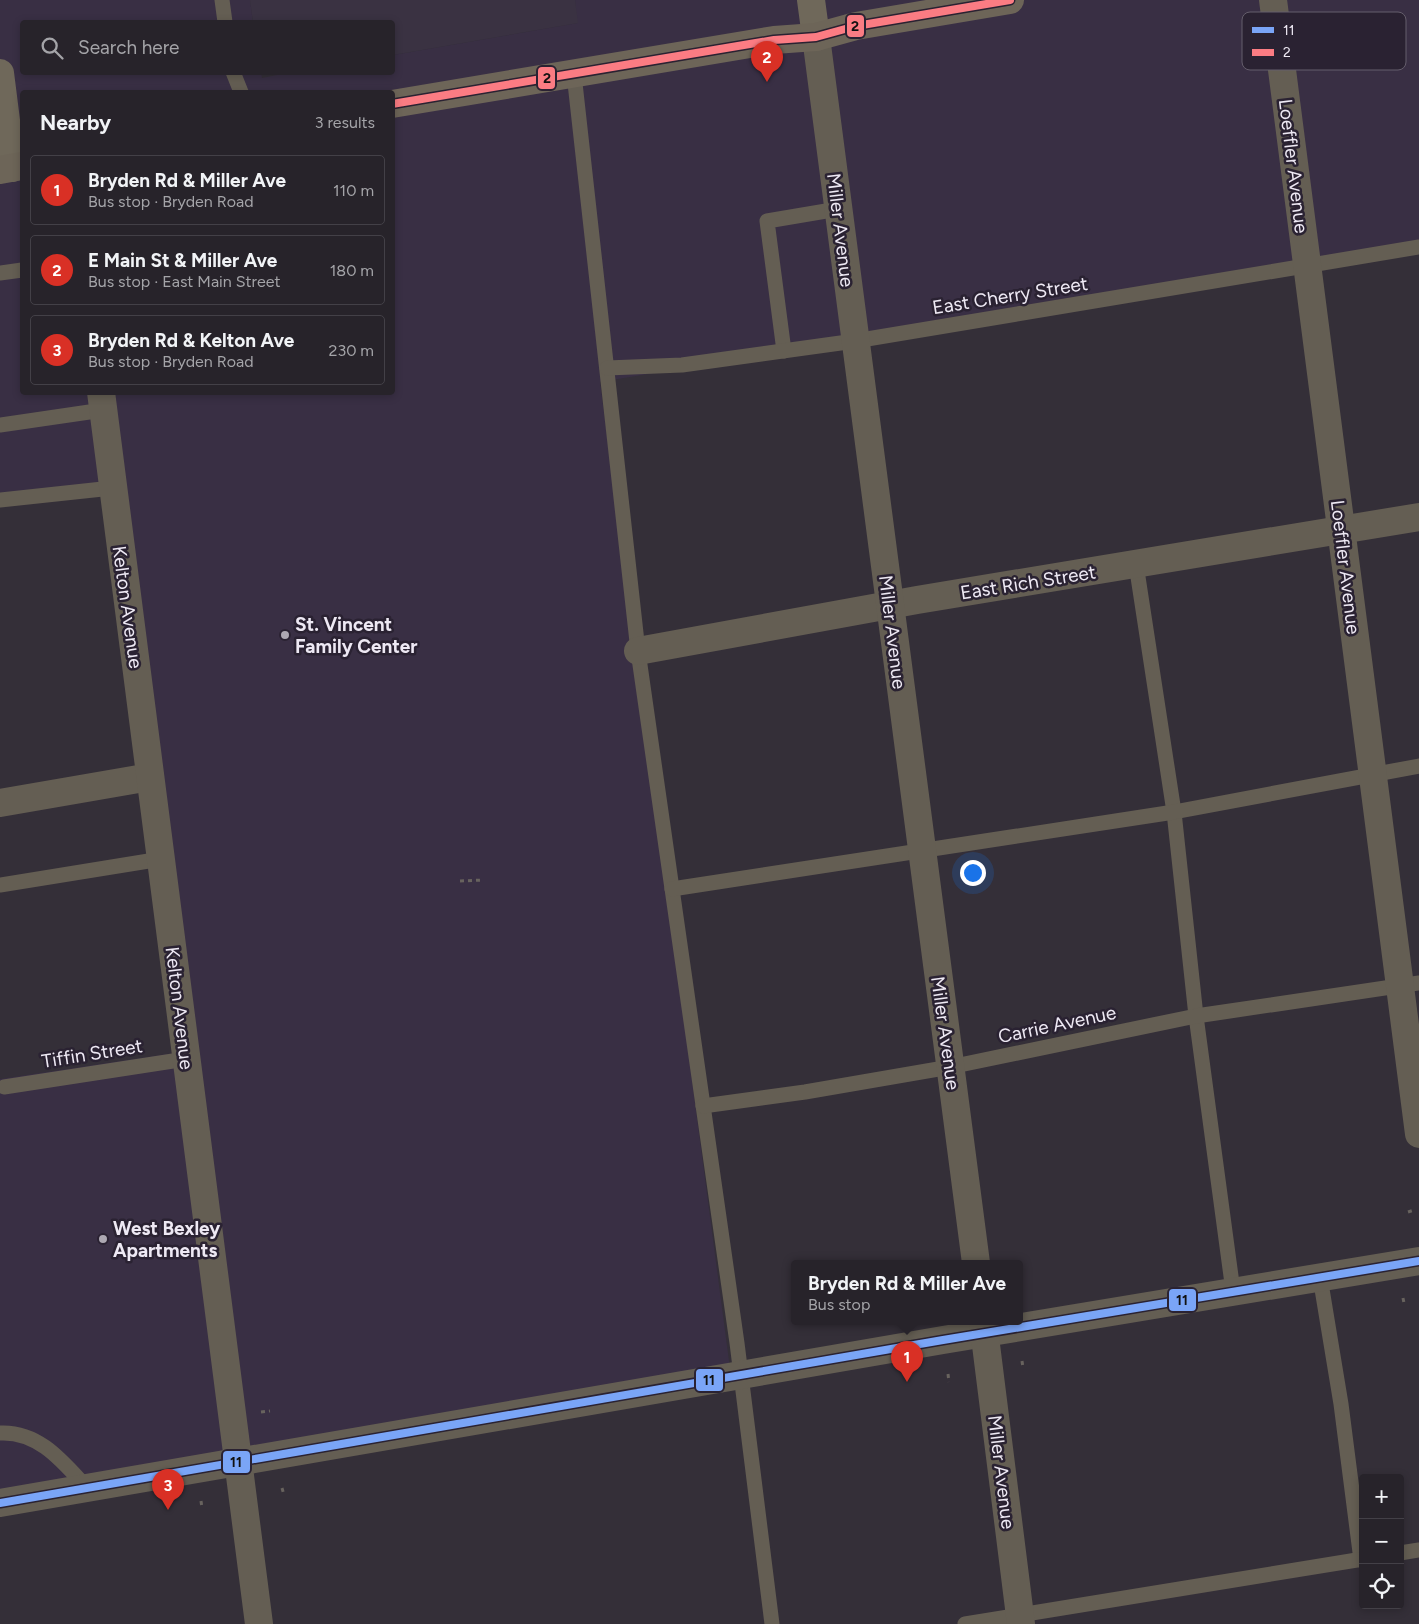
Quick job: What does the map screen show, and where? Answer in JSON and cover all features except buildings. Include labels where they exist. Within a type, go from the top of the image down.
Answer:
[{"type":"main road","name":"Miller Avenue","points":[[811,0],[816,37]]},
{"type":"main road","points":[[395,104],[774,40],[816,37],[856,26],[1010,0]]},
{"type":"main road","points":[[0,73],[12,168]]},
{"type":"street","name":"Miller Avenue","points":[[816,37],[976,1260]]},
{"type":"street","name":"Loeffler Avenue","points":[[1282,70],[1372,774],[1409,985],[1419,1134]]},
{"type":"street","name":"Kelton Avenue","points":[[102,401],[259,1624]]},
{"type":"street","name":"East Rich Street","points":[[638,651],[890,605],[1419,517]]},
{"type":"street","points":[[0,803],[150,777]]},
{"type":"street","points":[[1023,1321],[1233,1291],[1419,1261]]},
{"type":"street","points":[[0,1503],[741,1375],[998,1325]]},
{"type":"street","name":"Miller Avenue","points":[[984,1327],[1020,1619]]},
{"type":"lane","points":[[222,0],[225,20]]},
{"type":"lane","points":[[574,74],[638,651],[741,1375],[772,1624]]},
{"type":"lane","points":[[234,75],[240,90]]},
{"type":"lane","points":[[784,351],[766,221],[838,209]]},
{"type":"lane","name":"East Cherry Street","points":[[607,368],[682,365],[855,341],[1419,247]]},
{"type":"lane","points":[[0,273],[20,270]]},
{"type":"lane","points":[[0,425],[102,401]]},
{"type":"lane","points":[[0,500],[112,488]]},
{"type":"lane","points":[[1136,564],[1174,812],[1196,1016],[1233,1291]]},
{"type":"lane","points":[[672,889],[1174,812],[1419,766]]},
{"type":"lane","points":[[0,885],[161,859]]},
{"type":"lane","name":"Carrie Avenue","points":[[703,1106],[805,1092],[950,1067],[1196,1016],[1409,985]]},
{"type":"lane","name":"Tiffin Street","points":[[4,1087],[186,1059]]},
{"type":"lane","points":[[1320,1277],[1341,1404],[1359,1538]]},
{"type":"lane","points":[[0,1433],[12,1432],[36,1440],[63,1461],[87,1488]]},
{"type":"lane","points":[[1404,1552],[1419,1550]]},
{"type":"lane","points":[[965,1624],[1020,1619],[1359,1561]]},
{"type":"path","points":[[460,881],[483,880]]},
{"type":"path","points":[[1408,1212],[1414,1210]]},
{"type":"path","points":[[1403,1298],[1404,1303]]},
{"type":"path","points":[[1022,1361],[1023,1368]]},
{"type":"path","points":[[948,1374],[949,1382]]},
{"type":"path","points":[[258,1412],[270,1411]]},
{"type":"path","points":[[282,1488],[284,1495]]},
{"type":"path","points":[[201,1501],[202,1508]]},
{"type":"shaded area","points":[[0,0],[250,0],[253,20],[20,20],[20,75],[262,75],[262,78],[277,75],[395,75],[395,55],[577,23],[575,0],[1419,0],[1419,246],[600,382],[731,1376],[0,1506],[0,1079],[181,1052],[106,488],[0,505]]},
{"type":"shaded area","points":[[250,0],[575,0],[578,23],[395,55],[395,20],[253,20]]},
{"type":"transit line","name":"2","points":[[395,103],[774,40],[816,37],[856,26],[1010,0]]},
{"type":"transit line","name":"11","points":[[0,1503],[943,1340],[1419,1261]]},
{"type":"place","name":"E Main St & Miller Ave","points":[[767,82]]},
{"type":"place","name":"St. Vincent Family Center","points":[[285,635]]},
{"type":"place","name":"West Bexley Apartments","points":[[103,1239]]},
{"type":"place","name":"Bryden Rd & Miller Ave","points":[[907,1382]]},
{"type":"place","name":"Bryden Rd & Kelton Ave","points":[[168,1510]]}]
